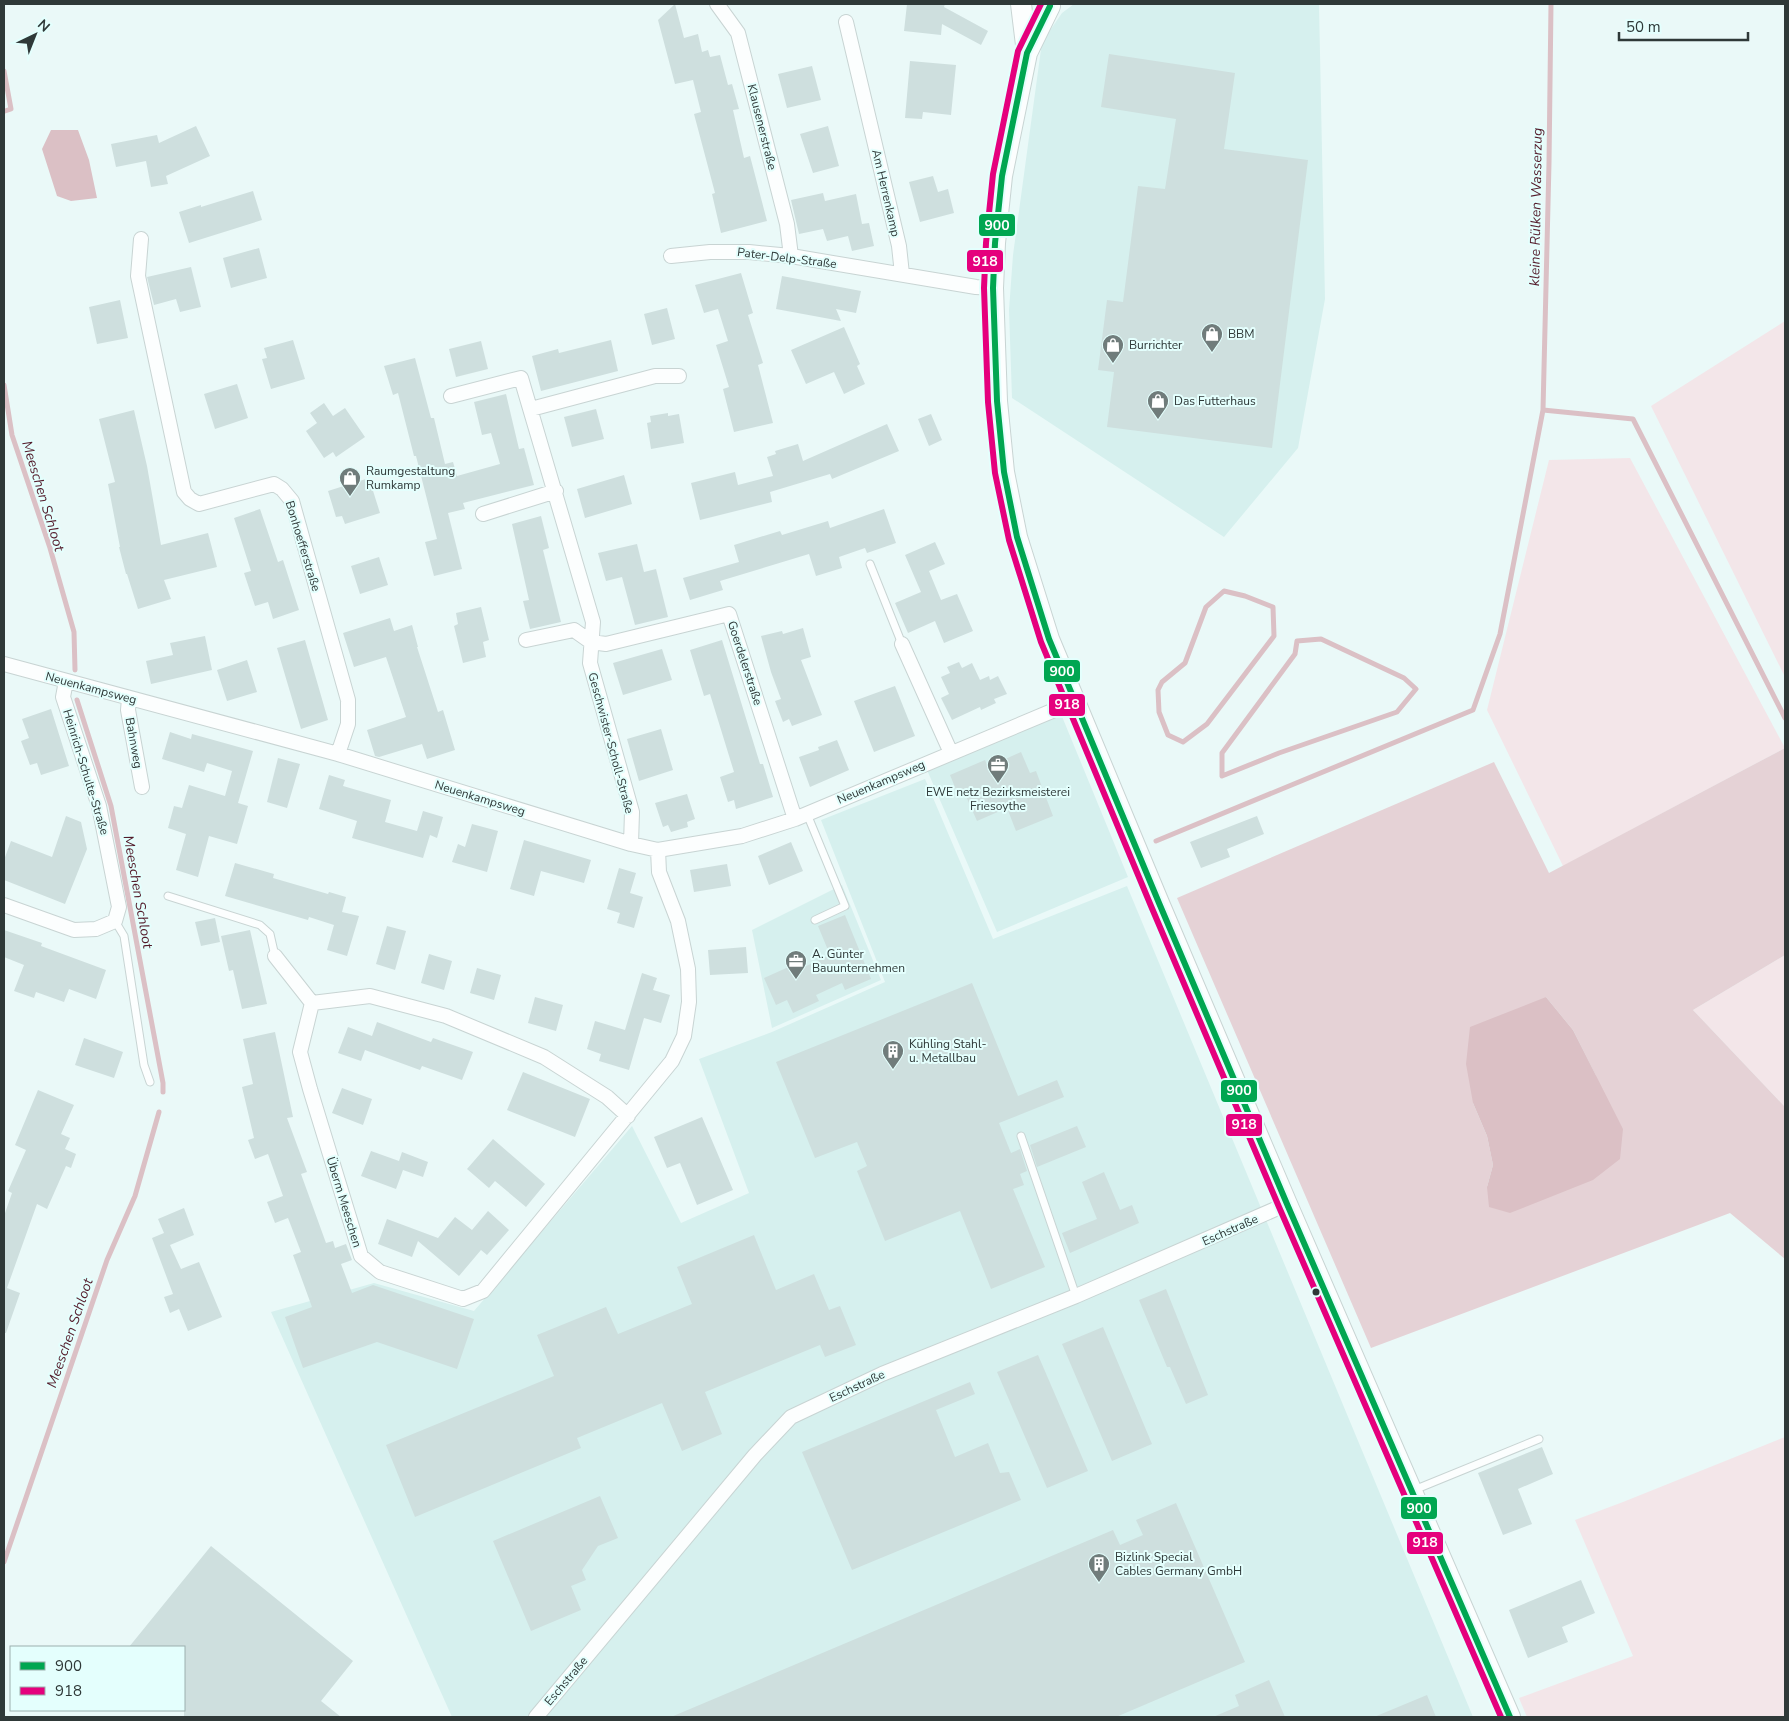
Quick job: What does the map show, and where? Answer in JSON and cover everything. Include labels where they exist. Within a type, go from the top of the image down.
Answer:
[{"type":"main road","points":[[1021,4],[1027,53]]},
{"type":"main road","points":[[1047,4],[1027,53],[1002,176],[995,243],[993,288],[997,401],[1004,472],[1015,527],[1032,587],[1050,640],[1159,903],[1287,1204],[1510,1717]]},
{"type":"street","name":"Klausenerstraße","points":[[716,4],[738,33],[787,224],[791,256]]},
{"type":"street","name":"Am Herrenkamp","points":[[846,22],[898,246],[902,274]]},
{"type":"street","name":"Bonhoefferstraße","points":[[141,239],[138,276],[184,492],[190,499],[199,504],[274,484],[282,489],[292,501],[348,700],[348,724],[338,754]]},
{"type":"street","name":"Pater-Delp-Straße","points":[[672,256],[710,252],[749,252],[791,256],[902,274]]},
{"type":"street","points":[[902,274],[976,287],[993,288]]},
{"type":"street","points":[[531,409],[655,376],[679,376]]},
{"type":"street","name":"Geschwister-Scholl-Straße","points":[[450,396],[521,378],[556,491],[593,622],[590,664],[632,812],[631,844]]},
{"type":"street","points":[[483,514],[556,491]]},
{"type":"street","name":"Goerdelerstraße","points":[[591,642],[606,644],[729,614],[801,817]]},
{"type":"street","points":[[526,640],[574,630],[591,642]]},
{"type":"street","points":[[902,644],[951,753]]},
{"type":"street","name":"Neuenkampsweg","points":[[4,664],[338,754],[631,844],[658,850],[742,836],[801,817],[1076,701]]},
{"type":"street","name":"Heinrich-Schulte-Straße","points":[[66,681],[63,698],[99,806],[107,840],[119,907],[115,921]]},
{"type":"street","name":"Bahnweg","points":[[129,699],[128,710],[142,787]]},
{"type":"street","name":"Überm Meeschen","points":[[312,1003],[300,1052],[361,1256],[380,1272],[464,1300],[483,1291],[672,1061],[684,1036],[689,1002],[688,970],[678,921],[659,872],[658,850]]},
{"type":"street","points":[[4,905],[74,930],[96,930],[115,921]]},
{"type":"street","points":[[275,956],[312,1003],[370,996],[446,1016],[544,1056],[607,1097],[628,1116]]},
{"type":"street","name":"Eschstraße","points":[[536,1717],[755,1455],[790,1416],[882,1374],[1076,1296],[1287,1204]]},
{"type":"lane","points":[[870,564],[902,644]]},
{"type":"lane","points":[[801,817],[844,906],[815,920]]},
{"type":"lane","points":[[168,896],[260,925],[270,934],[275,956]]},
{"type":"lane","name":"Heinrich-Schulte-Straße","points":[[115,921],[124,936],[144,1065],[150,1082]]},
{"type":"lane","points":[[1021,1136],[1076,1296]]},
{"type":"lane","points":[[1412,1490],[1538,1439]]},
{"type":"shaded area","points":[[1074,4],[1319,4],[1325,299],[1298,448],[1224,537],[1012,398],[1009,310],[1013,255],[1042,42],[1062,13]]},
{"type":"shaded area","points":[[51,130],[78,130],[89,160],[97,198],[71,201],[57,196],[42,149]]},
{"type":"shaded area","points":[[1785,321],[1785,677],[1651,406]]},
{"type":"shaded area","points":[[1630,458],[1785,748],[1563,866],[1487,710],[1549,460]]},
{"type":"shaded area","points":[[1061,714],[1128,877],[997,932],[927,770]]},
{"type":"shaded area","points":[[1785,748],[1785,955],[1693,1010],[1785,1107],[1785,1259],[1730,1213],[1371,1348],[1177,898],[1494,762],[1549,873]],"holes":[[[1546,997],[1573,1030],[1596,1076],[1487,1187],[1493,1165],[1487,1136],[1473,1103]]]},
{"type":"shaded area","points":[[925,779],[993,939],[1127,886],[1473,1717],[452,1717],[271,1312],[374,1283],[474,1311],[632,1126],[681,1223],[749,1193],[699,1059],[772,1032],[885,982],[821,820]]},
{"type":"shaded area","points":[[842,885],[881,980],[772,1028],[752,930]]},
{"type":"shaded area","points":[[1785,955],[1785,1107],[1693,1010]]},
{"type":"shaded area","points":[[1546,997],[1573,1030],[1623,1129],[1620,1159],[1593,1180],[1510,1213],[1489,1207],[1487,1187],[1493,1165],[1487,1136],[1473,1103],[1466,1064],[1470,1027]]},
{"type":"shaded area","points":[[1785,1437],[1785,1717],[1527,1717],[1519,1698],[1633,1656],[1575,1520]]},
{"type":"building","points":[[675,4],[684,38],[698,34],[702,52],[708,50],[710,57],[720,55],[728,85],[732,84],[739,109],[733,110],[744,158],[750,156],[767,221],[721,233],[712,194],[715,193],[694,114],[701,112],[693,80],[675,84],[658,20]]},
{"type":"building","points":[[907,4],[945,4],[944,7],[988,31],[981,45],[942,24],[941,35],[904,31]]},
{"type":"building","points":[[1109,54],[1235,73],[1224,149],[1308,160],[1272,448],[1107,427],[1114,372],[1098,370],[1107,300],[1123,302],[1138,186],[1165,189],[1176,119],[1101,107]]},
{"type":"building","points":[[910,61],[956,65],[951,115],[923,112],[922,119],[905,118]]},
{"type":"building","points":[[812,66],[821,100],[787,108],[778,74]]},
{"type":"building","points":[[196,126],[210,156],[166,176],[168,184],[151,187],[146,161],[116,167],[111,144],[157,135],[159,143]]},
{"type":"building","points":[[828,126],[839,166],[813,173],[800,134]]},
{"type":"building","points":[[933,176],[938,192],[948,189],[954,213],[920,222],[909,182]]},
{"type":"building","points":[[253,191],[262,220],[189,243],[179,212]]},
{"type":"building","points":[[823,193],[825,201],[856,194],[862,224],[869,223],[874,246],[852,251],[848,236],[827,241],[823,229],[799,234],[791,200]]},
{"type":"building","points":[[259,248],[267,278],[231,288],[223,258]]},
{"type":"building","points":[[191,267],[201,307],[180,312],[176,299],[154,305],[147,277]]},
{"type":"building","points":[[741,273],[753,313],[748,315],[763,363],[758,365],[773,423],[734,432],[723,389],[729,387],[716,345],[728,341],[718,309],[704,313],[695,285]]},
{"type":"building","points":[[782,276],[861,291],[856,313],[836,309],[841,321],[776,309]]},
{"type":"building","points":[[120,300],[128,338],[97,344],[89,307]]},
{"type":"building","points":[[667,308],[675,339],[652,345],[644,314]]},
{"type":"building","points":[[844,327],[860,364],[857,366],[865,384],[844,394],[834,372],[806,384],[791,350]]},
{"type":"building","points":[[293,340],[305,379],[271,389],[262,359],[267,358],[264,348]]},
{"type":"building","points":[[611,340],[618,371],[541,391],[532,356],[558,349],[559,353]]},
{"type":"building","points":[[481,341],[488,369],[456,377],[449,349]]},
{"type":"building","points":[[415,358],[431,418],[434,418],[445,464],[453,462],[457,476],[500,464],[491,433],[482,435],[474,402],[506,394],[519,449],[524,448],[534,485],[463,503],[465,509],[448,513],[462,569],[434,576],[425,542],[437,539],[398,393],[393,395],[384,366]]},
{"type":"building","points":[[237,384],[248,418],[215,429],[204,394]]},
{"type":"building","points":[[324,403],[333,416],[345,408],[365,437],[336,457],[333,452],[324,458],[306,431],[317,423],[310,413]]},
{"type":"building","points":[[596,409],[604,439],[572,447],[564,417]]},
{"type":"building","points":[[134,410],[147,466],[161,545],[208,533],[217,567],[164,580],[171,599],[138,609],[119,547],[108,484],[115,482],[99,419]]},
{"type":"building","points":[[668,413],[668,416],[679,414],[684,443],[651,449],[647,423],[651,422],[650,416]]},
{"type":"building","points":[[931,414],[942,440],[929,446],[918,419]]},
{"type":"building","points":[[887,424],[899,451],[832,479],[830,474],[770,492],[772,502],[700,520],[691,483],[735,472],[738,485],[773,476],[767,457],[776,454],[775,451],[798,444],[803,461]]},
{"type":"building","points":[[624,475],[632,504],[585,518],[577,489]]},
{"type":"building","points":[[369,478],[380,513],[345,524],[342,516],[336,517],[328,491]]},
{"type":"building","points":[[260,509],[278,562],[283,560],[299,610],[273,619],[268,602],[255,606],[244,573],[251,571],[234,518]]},
{"type":"building","points":[[884,509],[896,543],[867,553],[865,548],[839,557],[842,568],[816,576],[809,554],[720,581],[723,590],[690,600],[683,578],[739,562],[734,545],[780,531],[782,535],[828,521],[830,528]]},
{"type":"building","points":[[541,516],[549,548],[543,550],[561,622],[530,629],[523,601],[529,600],[512,524]]},
{"type":"building","points":[[935,542],[945,564],[929,571],[941,600],[957,594],[973,631],[944,643],[935,621],[908,633],[895,603],[921,592],[905,555]]},
{"type":"building","points":[[637,544],[644,572],[656,569],[668,617],[635,625],[622,577],[606,581],[598,553]]},
{"type":"building","points":[[379,557],[388,585],[360,594],[351,566]]},
{"type":"building","points":[[481,607],[489,640],[483,642],[486,657],[463,663],[454,626],[458,624],[456,613]]},
{"type":"building","points":[[390,618],[394,631],[412,625],[417,647],[438,712],[443,710],[455,750],[427,759],[422,744],[379,757],[375,756],[367,730],[406,717],[386,657],[354,667],[343,633]]},
{"type":"building","points":[[803,628],[811,657],[801,660],[822,715],[792,726],[789,719],[783,722],[775,701],[781,699],[761,636],[782,631],[783,634]]},
{"type":"building","points":[[205,636],[212,670],[151,684],[146,661],[173,655],[170,643]]},
{"type":"building","points":[[305,640],[328,720],[301,729],[277,648]]},
{"type":"building","points":[[722,640],[760,764],[763,764],[773,797],[736,809],[734,800],[728,802],[720,777],[734,772],[710,694],[704,696],[690,650]]},
{"type":"building","points":[[662,649],[672,680],[623,695],[613,663]]},
{"type":"building","points":[[247,660],[257,692],[227,701],[217,670]]},
{"type":"building","points":[[959,662],[962,668],[972,663],[980,680],[989,676],[990,680],[998,676],[1007,694],[994,699],[996,703],[981,710],[980,707],[952,720],[941,698],[949,694],[941,677],[950,673],[947,667]]},
{"type":"building","points":[[895,686],[915,736],[874,752],[854,701]]},
{"type":"building","points":[[51,709],[69,766],[41,775],[37,763],[30,765],[21,741],[29,738],[22,719]]},
{"type":"building","points":[[661,729],[673,770],[639,781],[627,739]]},
{"type":"building","points":[[170,732],[191,739],[192,734],[253,751],[238,803],[248,806],[237,844],[209,836],[198,877],[176,870],[186,834],[168,828],[174,806],[182,808],[189,785],[225,796],[232,771],[207,763],[204,772],[162,759]]},
{"type":"building","points":[[837,740],[849,770],[810,787],[799,757],[819,750],[818,747]]},
{"type":"building","name":"EWE netz Bezirksmeisterei Friesoythe","points":[[1021,752],[1030,773],[1036,771],[1053,816],[1016,831],[1007,808],[977,821],[965,794],[959,797],[950,775],[985,760],[988,767]]},
{"type":"building","points":[[278,758],[300,764],[287,808],[267,802]]},
{"type":"building","points":[[329,775],[345,780],[343,786],[391,800],[385,822],[417,831],[423,811],[443,817],[437,838],[430,835],[423,858],[352,838],[357,821],[319,809]]},
{"type":"building","points":[[687,794],[695,819],[687,822],[688,827],[671,832],[668,825],[663,827],[655,803]]},
{"type":"building","points":[[66,816],[81,822],[87,849],[65,904],[4,880],[4,860],[11,841],[52,857]]},
{"type":"building","points":[[1257,816],[1264,834],[1227,849],[1230,857],[1201,868],[1190,842]]},
{"type":"building","points":[[472,824],[498,831],[487,872],[452,862],[458,844],[465,847]]},
{"type":"building","points":[[524,840],[591,860],[584,883],[541,871],[534,896],[510,889]]},
{"type":"building","points":[[791,842],[803,871],[769,885],[758,856]]},
{"type":"building","points":[[235,863],[274,874],[273,878],[328,894],[329,892],[346,897],[342,912],[359,916],[347,956],[327,950],[334,925],[309,917],[308,920],[225,896]]},
{"type":"building","points":[[727,864],[731,886],[694,892],[690,870]]},
{"type":"building","points":[[619,868],[636,873],[630,893],[643,897],[634,928],[617,923],[620,913],[607,909]]},
{"type":"building","points":[[845,915],[871,979],[845,990],[842,983],[816,995],[819,1001],[793,1013],[787,1000],[776,1005],[764,978],[802,961],[804,967],[830,955],[818,926]]},
{"type":"building","points":[[215,918],[220,942],[201,946],[195,922]]},
{"type":"building","points":[[387,926],[406,931],[395,970],[376,964]]},
{"type":"building","points":[[4,930],[42,943],[41,946],[106,970],[96,999],[69,989],[64,1002],[36,992],[34,998],[14,991],[24,965],[4,957]]},
{"type":"building","points":[[250,930],[267,1004],[242,1009],[233,970],[229,971],[221,936]]},
{"type":"building","points":[[746,947],[748,973],[710,975],[708,950]]},
{"type":"building","points":[[429,954],[452,961],[444,990],[421,983]]},
{"type":"building","points":[[477,968],[501,975],[494,1000],[470,993]]},
{"type":"building","points":[[642,973],[657,978],[653,990],[670,995],[661,1023],[644,1018],[629,1070],[599,1061],[601,1054],[587,1049],[595,1021],[625,1030]]},
{"type":"building","points":[[972,983],[1018,1096],[1057,1080],[1064,1097],[999,1123],[1011,1153],[1020,1149],[1027,1171],[1020,1174],[1024,1185],[1013,1189],[1045,1267],[991,1289],[960,1211],[885,1241],[857,1171],[867,1166],[857,1142],[815,1158],[776,1062]]},
{"type":"building","points":[[535,997],[563,1005],[556,1031],[528,1023]]},
{"type":"building","points":[[377,1022],[431,1042],[433,1038],[473,1052],[462,1080],[422,1066],[420,1070],[365,1050],[361,1061],[338,1053],[348,1027],[372,1036]]},
{"type":"building","points":[[275,1032],[293,1117],[287,1118],[307,1172],[301,1174],[326,1243],[333,1241],[335,1248],[346,1244],[352,1260],[341,1264],[352,1293],[373,1285],[474,1319],[457,1369],[377,1342],[303,1368],[285,1317],[312,1307],[293,1255],[301,1252],[288,1218],[275,1223],[267,1202],[283,1196],[268,1154],[255,1159],[248,1140],[254,1138],[242,1087],[253,1084],[243,1039]]},
{"type":"building","points":[[84,1038],[123,1052],[114,1078],[75,1065]]},
{"type":"building","points":[[523,1072],[590,1099],[575,1137],[507,1110]]},
{"type":"building","points":[[342,1088],[372,1099],[363,1125],[332,1113]]},
{"type":"building","points":[[38,1090],[74,1105],[61,1134],[70,1138],[65,1149],[76,1154],[71,1168],[66,1166],[47,1209],[37,1204],[7,1288],[20,1293],[6,1333],[4,1333],[4,1216],[12,1193],[8,1191],[26,1150],[15,1145]]},
{"type":"building","points":[[702,1117],[733,1190],[697,1205],[680,1163],[667,1168],[654,1137]]},
{"type":"building","points":[[1077,1126],[1086,1147],[1037,1167],[1030,1145]]},
{"type":"building","points":[[493,1139],[545,1184],[526,1207],[495,1181],[489,1188],[467,1169]]},
{"type":"building","points":[[371,1151],[399,1161],[402,1152],[428,1162],[423,1177],[403,1170],[396,1189],[361,1176]]},
{"type":"building","points":[[1104,1172],[1120,1210],[1132,1205],[1139,1223],[1070,1253],[1062,1233],[1097,1219],[1082,1182]]},
{"type":"building","points":[[184,1208],[194,1235],[170,1245],[181,1269],[199,1262],[222,1317],[188,1331],[179,1309],[170,1313],[164,1297],[173,1294],[152,1238],[164,1233],[158,1219]]},
{"type":"building","points":[[488,1211],[509,1230],[487,1255],[481,1250],[459,1276],[418,1241],[412,1257],[378,1244],[387,1219],[438,1238],[455,1217],[472,1230]]},
{"type":"building","points":[[754,1235],[776,1290],[814,1274],[829,1310],[840,1306],[856,1345],[825,1357],[820,1345],[705,1392],[722,1434],[682,1451],[662,1403],[577,1438],[581,1448],[415,1517],[386,1445],[554,1376],[537,1335],[606,1307],[618,1334],[692,1304],[677,1267]]},
{"type":"building","points":[[1166,1289],[1208,1395],[1186,1404],[1170,1367],[1167,1367],[1139,1300]]},
{"type":"building","points":[[1103,1327],[1152,1444],[1112,1461],[1062,1344]]},
{"type":"building","points":[[1038,1355],[1088,1471],[1047,1488],[997,1372]]},
{"type":"building","points":[[970,1382],[975,1394],[936,1410],[955,1457],[988,1443],[1000,1473],[1009,1472],[1021,1500],[852,1570],[802,1452]]},
{"type":"building","points":[[1542,1447],[1553,1474],[1518,1489],[1532,1524],[1503,1535],[1478,1473]]},
{"type":"building","points":[[600,1496],[618,1538],[598,1546],[582,1570],[586,1580],[571,1586],[581,1610],[531,1631],[493,1541]]},
{"type":"building","name":"Bizlink Special Cables Germany GmbH","points":[[1176,1503],[1245,1662],[1116,1717],[671,1717],[1113,1530],[1120,1545],[1143,1535],[1136,1520]]},
{"type":"building","points":[[211,1546],[353,1661],[321,1701],[341,1717],[184,1717],[185,1646],[130,1646]]},
{"type":"building","points":[[1581,1580],[1595,1613],[1562,1627],[1568,1642],[1528,1658],[1509,1610]]},
{"type":"building","points":[[1269,1680],[1285,1717],[1213,1717],[1239,1706],[1235,1695]]},
{"type":"building","points":[[1427,1695],[1436,1717],[1374,1717]]},
{"type":"waterway","name":"kleine Rülken Wasserzug","points":[[1156,841],[1473,710],[1500,634],[1543,410],[1551,4]]},
{"type":"waterway","points":[[4,71],[11,109],[5,111]]},
{"type":"waterway","name":"Meeschen Schloot","points":[[4,385],[12,435],[50,548],[74,632],[75,670]]},
{"type":"waterway","points":[[1543,410],[1633,419],[1785,718]]},
{"type":"waterway","points":[[1224,591],[1245,596],[1273,607],[1274,636],[1207,724],[1183,742],[1168,735],[1159,712],[1158,690],[1162,682],[1185,663],[1206,607],[1224,591]]},
{"type":"waterway","points":[[1321,639],[1404,678],[1416,689],[1397,712],[1279,753],[1222,776],[1222,753],[1295,654],[1297,641],[1321,639]]},
{"type":"waterway","name":"Meeschen Schloot","points":[[77,700],[111,806],[163,1083],[163,1092]]},
{"type":"waterway","name":"Meeschen Schloot","points":[[4,1562],[107,1260],[135,1196],[159,1112]]},
{"type":"transit line","name":"918","points":[[1041,4],[1018,51],[993,174],[986,243],[984,288],[988,402],[995,473],[1009,540],[1041,642],[1151,906],[1279,1207],[1501,1717]]},
{"type":"transit line","name":"900","points":[[1050,6],[1027,53],[1002,176],[995,243],[993,288],[997,401],[1004,472],[1017,537],[1049,639],[1159,903],[1287,1204],[1510,1717]]},
{"type":"place","name":"BBM","points":[[1212,353]]},
{"type":"place","name":"Burrichter","points":[[1113,364]]},
{"type":"place","name":"Das Futterhaus","points":[[1158,420]]},
{"type":"place","name":"Raumgestaltung Rumkamp","points":[[350,497]]},
{"type":"place","name":"EWE netz Bezirksmeisterei Friesoythe","points":[[998,784]]},
{"type":"place","name":"A. Günter Bauunternehmen","points":[[796,980]]},
{"type":"place","name":"Kühling Stahl- u. Metallbau","points":[[893,1070]]},
{"type":"place","name":"Bizlink Special Cables Germany GmbH","points":[[1099,1583]]}]
